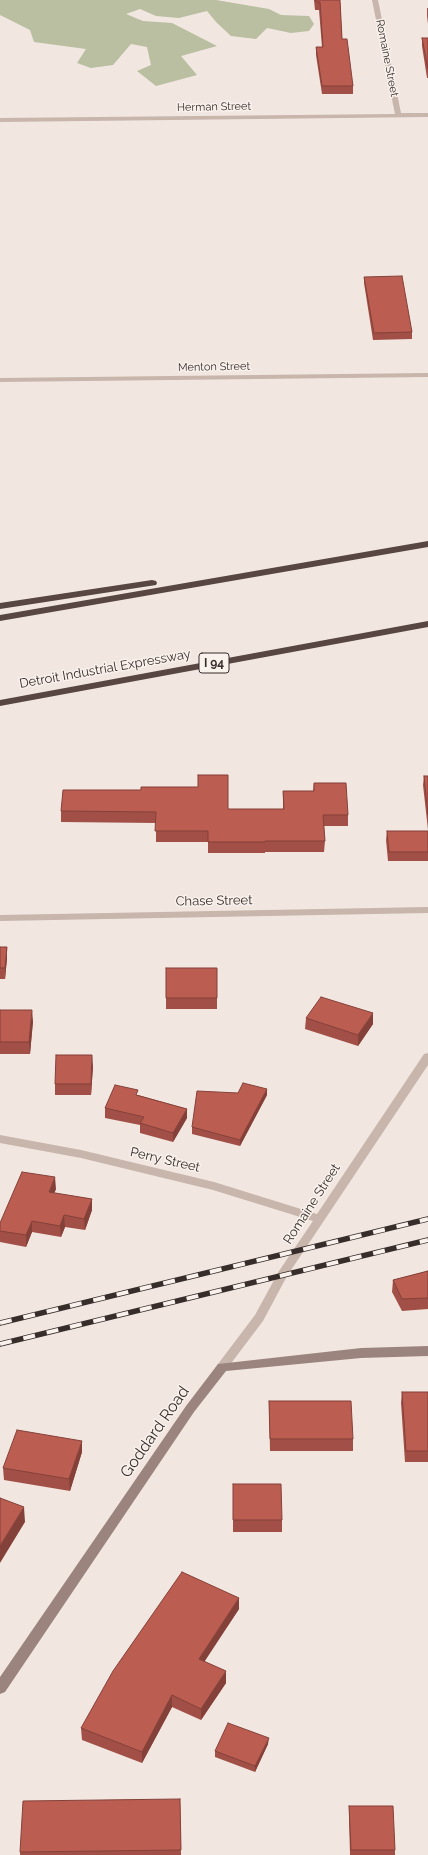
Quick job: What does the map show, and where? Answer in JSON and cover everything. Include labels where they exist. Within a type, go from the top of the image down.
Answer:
[{"type":"highway","points":[[0,606],[428,543]]},
{"type":"highway","points":[[0,618],[428,543]]},
{"type":"highway","name":"Detroit Industrial Expressway","points":[[0,703],[428,624]]},
{"type":"main road","points":[[222,1367],[361,1353],[428,1351]]},
{"type":"main road","name":"Goddard Road","points":[[0,1688],[190,1409],[222,1367]]},
{"type":"street","name":"Romaine Street","points":[[375,0],[398,115]]},
{"type":"street","name":"Herman Street","points":[[0,120],[428,115]]},
{"type":"street","name":"Menton Street","points":[[0,380],[428,375]]},
{"type":"street","name":"Chase Street","points":[[0,918],[428,910]]},
{"type":"street","name":"Romaine Street","points":[[222,1367],[259,1318],[283,1274],[428,1057]]},
{"type":"street","name":"Perry Street","points":[[0,1139],[81,1154],[214,1186],[321,1219]]},
{"type":"green space","points":[[0,0],[216,0],[269,9],[281,15],[309,16],[314,24],[309,31],[291,33],[267,28],[256,39],[231,36],[207,11],[179,18],[156,16],[140,9],[126,14],[143,21],[172,23],[217,46],[181,56],[197,75],[156,86],[137,71],[151,65],[147,47],[131,44],[113,65],[91,68],[77,63],[86,49],[34,42],[30,30],[0,15]]},
{"type":"building","points":[[315,0],[340,0],[342,39],[347,39],[353,86],[322,86],[316,47],[323,47],[320,2],[316,2]]},
{"type":"building","points":[[422,38],[428,38],[428,69]]},
{"type":"building","points":[[402,276],[412,332],[374,333],[364,277]]},
{"type":"building","points":[[198,775],[228,775],[228,809],[284,809],[283,791],[314,791],[314,783],[346,783],[348,815],[323,815],[325,841],[208,842],[208,831],[155,831],[156,812],[61,811],[63,790],[141,790],[141,787],[198,787]]},
{"type":"building","points":[[424,776],[428,776],[428,815]]},
{"type":"building","points":[[387,831],[428,831],[428,852],[389,852]]},
{"type":"building","points":[[0,947],[7,947],[5,968],[0,968]]},
{"type":"building","points":[[166,968],[217,968],[217,998],[166,998]]},
{"type":"building","points":[[321,997],[373,1013],[358,1035],[306,1018]]},
{"type":"building","points":[[0,1010],[32,1010],[29,1042],[0,1042]]},
{"type":"building","points":[[56,1055],[92,1055],[91,1084],[55,1084]]},
{"type":"building","points":[[243,1083],[267,1089],[240,1140],[192,1127],[197,1091],[238,1093]]},
{"type":"building","points":[[115,1085],[138,1090],[136,1095],[187,1109],[173,1133],[140,1123],[144,1117],[105,1108]]},
{"type":"building","points":[[22,1172],[55,1177],[49,1192],[92,1199],[84,1219],[64,1215],[60,1226],[32,1221],[26,1235],[0,1231],[0,1223]]},
{"type":"building","points":[[428,1271],[428,1298],[402,1299],[393,1280]]},
{"type":"building","points":[[402,1392],[428,1392],[428,1451],[406,1451]]},
{"type":"building","points":[[269,1401],[351,1401],[353,1439],[270,1439]]},
{"type":"building","points":[[17,1430],[82,1441],[69,1479],[3,1468]]},
{"type":"building","points":[[233,1484],[281,1484],[282,1520],[233,1520]]},
{"type":"building","points":[[0,1498],[24,1507],[0,1546]]},
{"type":"building","points":[[182,1572],[239,1598],[199,1659],[226,1671],[201,1709],[172,1695],[142,1752],[81,1728],[113,1671]]},
{"type":"building","points":[[228,1723],[269,1738],[255,1766],[215,1751]]},
{"type":"building","points":[[180,1799],[181,1850],[20,1852],[23,1801]]},
{"type":"building","points":[[349,1806],[393,1806],[395,1850],[351,1850]]},
{"type":"railway","points":[[0,1323],[428,1219]]},
{"type":"railway","points":[[0,1344],[428,1240]]}]
